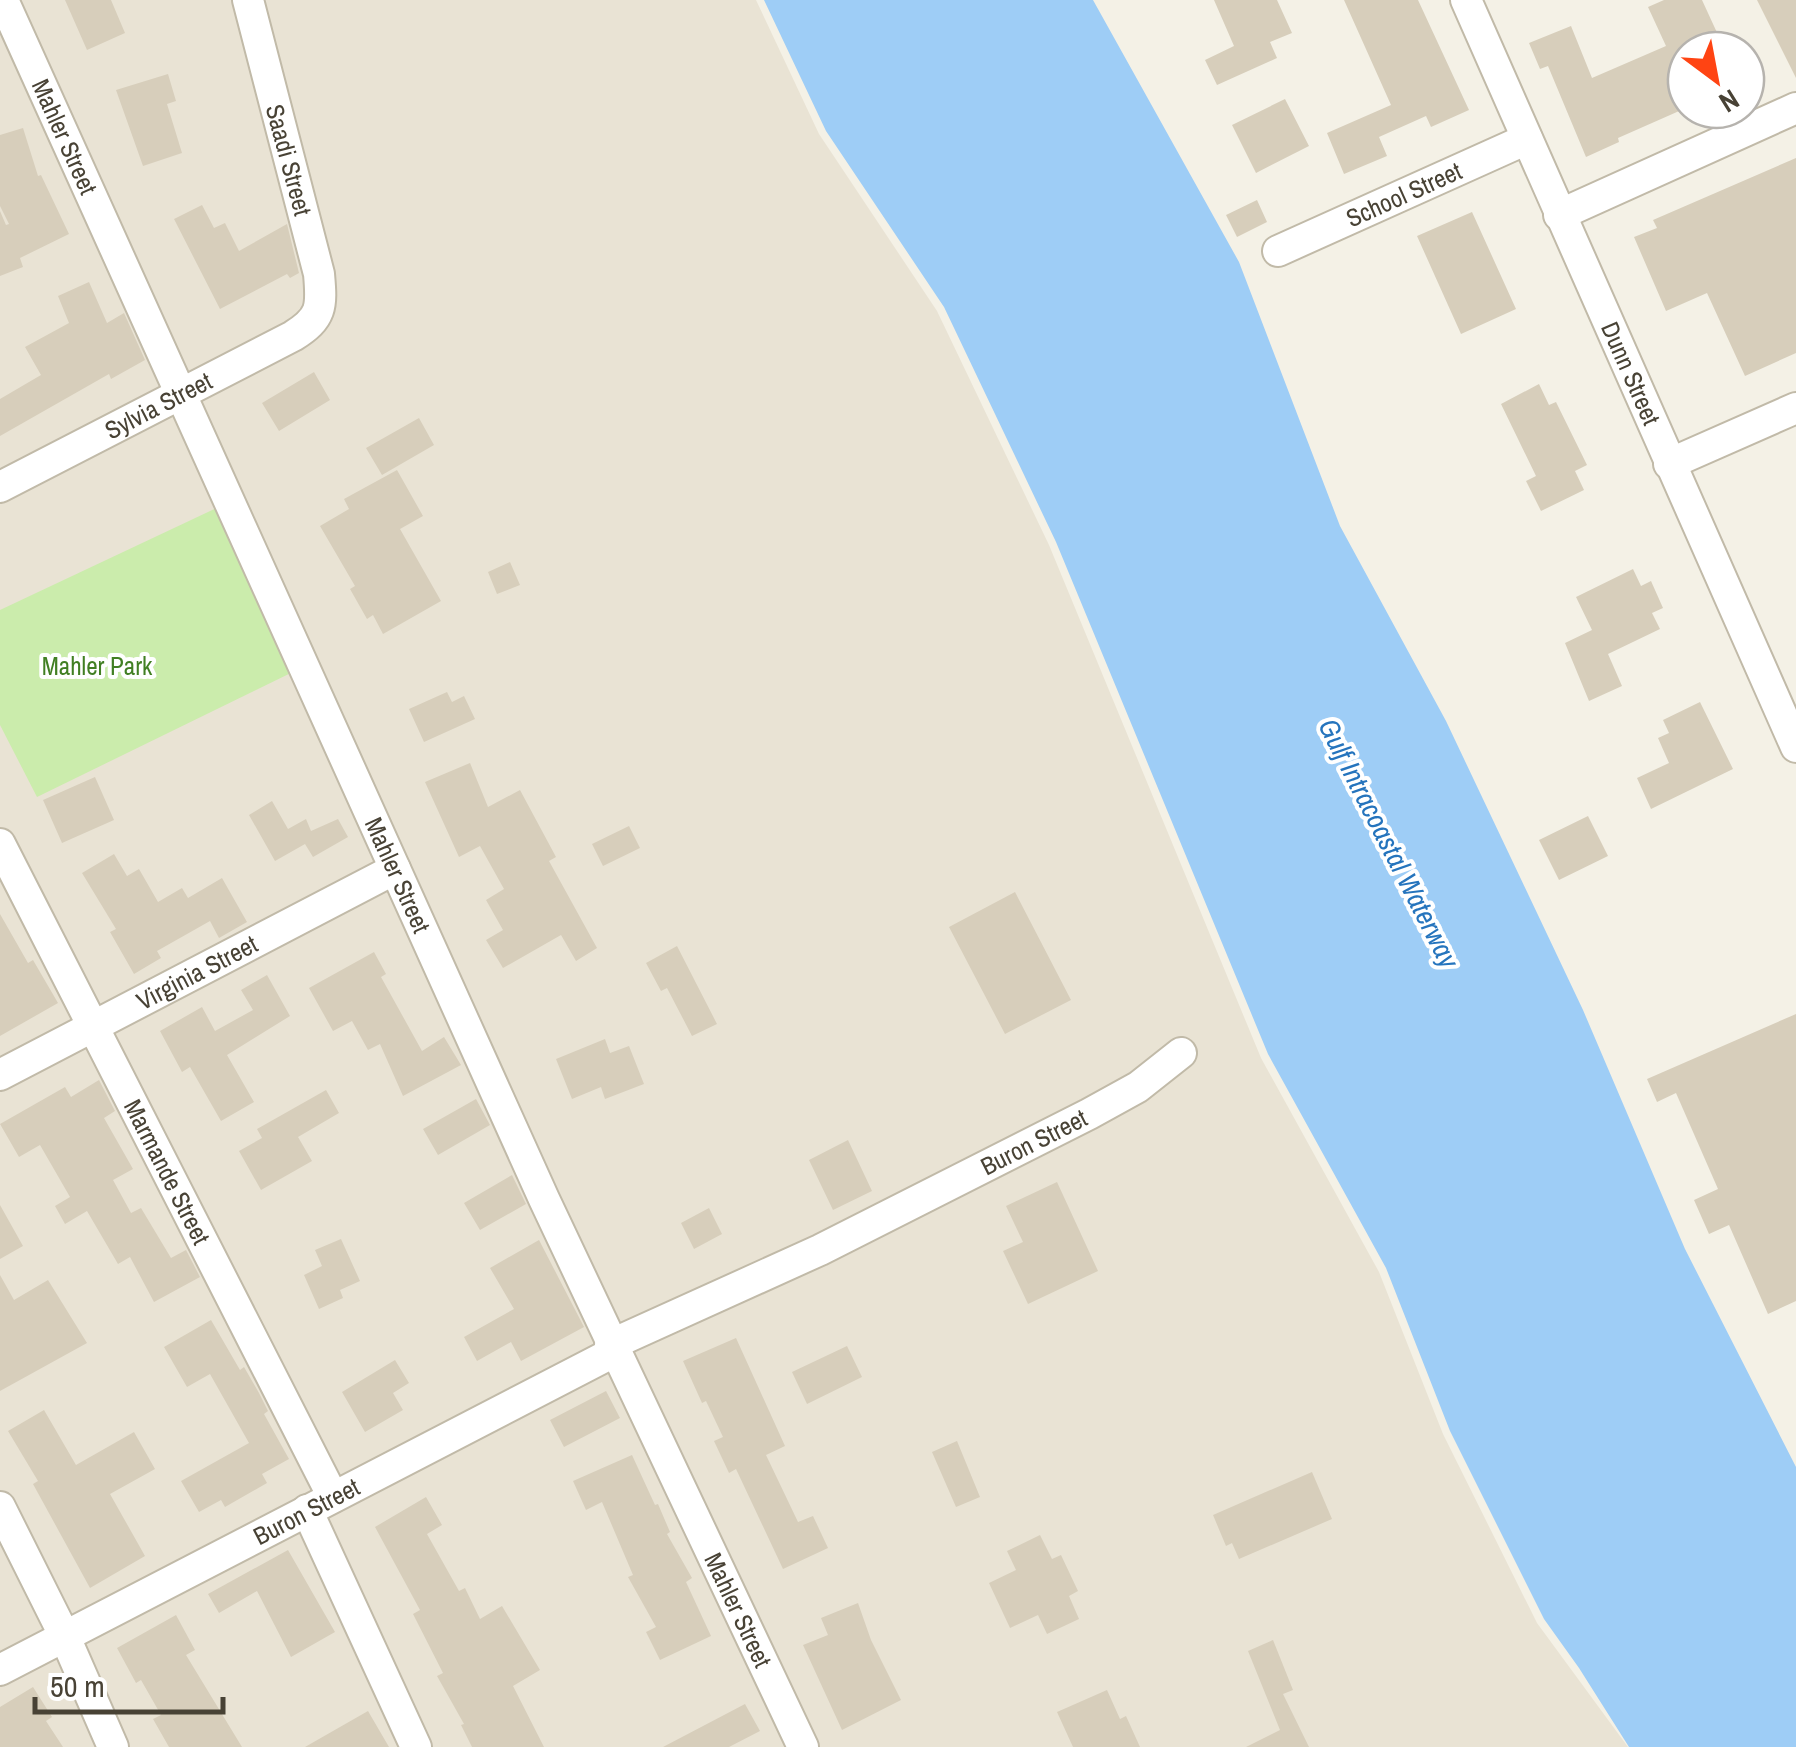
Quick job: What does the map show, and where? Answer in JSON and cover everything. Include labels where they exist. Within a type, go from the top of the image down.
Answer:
[{"type":"street","name":"Mahler Street","points":[[3,0],[612,1349],[802,1747]]},
{"type":"street","name":"Saadi Street","points":[[248,0],[319,274],[322,305],[314,319]]},
{"type":"street","name":"Dunn Street","points":[[1466,0],[1796,746]]},
{"type":"street","points":[[1560,215],[1796,108]]},
{"type":"street","name":"School Street","points":[[1278,251],[1527,139]]},
{"type":"street","name":"Sylvia Street","points":[[0,487],[292,336],[314,319]]},
{"type":"street","points":[[1669,464],[1796,408]]},
{"type":"street","name":"Marmande Street","points":[[0,844],[93,1026],[320,1504],[416,1747]]},
{"type":"street","name":"Virginia Street","points":[[0,1075],[395,869]]},
{"type":"street","name":"Buron Street","points":[[0,1670],[612,1349],[820,1250],[1089,1114],[1138,1087],[1180,1053]]},
{"type":"street","points":[[0,1508],[65,1637],[114,1747]]},
{"type":"shaded area","points":[[0,0],[756,0],[819,134],[937,311],[1049,545],[1261,1058],[1379,1272],[1443,1434],[1537,1623],[1628,1747],[0,1747]]},
{"type":"green space","name":"Mahler Park","points":[[225,504],[299,669],[37,797],[0,725],[0,610]]},
{"type":"water","name":"Gulf Intracoastal Waterway","points":[[764,0],[1093,0],[1239,262],[1340,526],[1446,721],[1583,1010],[1685,1249],[1796,1467],[1796,1747],[1629,1747],[1544,1619],[1450,1431],[1386,1268],[1268,1054],[1056,542],[944,307],[826,131]]},
{"type":"building","points":[[65,0],[111,0],[125,33],[87,50]]},
{"type":"building","points":[[1214,0],[1277,0],[1292,33],[1270,42],[1277,58],[1217,85],[1205,60],[1234,46]]},
{"type":"building","points":[[1344,0],[1418,0],[1469,110],[1431,127],[1426,116],[1379,137],[1387,156],[1344,174],[1327,133],[1391,105]]},
{"type":"building","points":[[1664,0],[1702,0],[1716,30],[1666,30],[1666,46],[1648,7]]},
{"type":"building","points":[[1757,0],[1796,0],[1796,78]]},
{"type":"building","points":[[1571,26],[1592,78],[1666,46],[1666,117],[1586,157],[1548,66],[1540,69],[1529,43]]},
{"type":"building","points":[[168,74],[176,101],[167,104],[182,153],[143,166],[116,90]]},
{"type":"building","points":[[1285,99],[1309,146],[1256,173],[1232,125]]},
{"type":"building","points":[[23,128],[38,176],[41,175],[69,234],[20,258],[23,267],[0,276],[0,211],[6,225],[9,224],[0,206],[0,135]]},
{"type":"building","points":[[1796,158],[1796,353],[1745,376],[1707,293],[1666,311],[1634,237],[1657,228],[1653,220]]},
{"type":"building","points":[[1257,200],[1267,222],[1237,237],[1226,215]]},
{"type":"building","points":[[202,205],[214,228],[225,223],[239,251],[287,224],[299,273],[290,278],[287,274],[220,309],[174,219]]},
{"type":"building","points":[[1472,212],[1516,309],[1461,334],[1417,236]]},
{"type":"building","points":[[89,282],[107,323],[124,313],[145,360],[111,379],[109,374],[0,436],[0,399],[41,375],[25,347],[69,323],[58,296]]},
{"type":"building","points":[[314,372],[330,400],[279,431],[262,403]]},
{"type":"building","points":[[1539,384],[1549,405],[1556,402],[1587,465],[1575,471],[1584,490],[1541,511],[1526,481],[1536,476],[1501,404]]},
{"type":"building","points":[[419,418],[434,445],[382,475],[366,448]]},
{"type":"building","points":[[397,470],[423,516],[400,529],[441,601],[383,634],[373,615],[367,619],[350,589],[355,586],[320,526],[349,509],[344,499]]},
{"type":"building","points":[[510,562],[520,585],[497,594],[488,572]]},
{"type":"building","points":[[1633,569],[1641,586],[1651,581],[1663,608],[1652,613],[1660,629],[1608,654],[1622,686],[1589,701],[1565,643],[1592,630],[1576,597]]},
{"type":"building","points":[[447,692],[452,702],[464,696],[475,719],[424,742],[409,709]]},
{"type":"building","points":[[1700,702],[1733,769],[1651,809],[1637,778],[1669,763],[1658,738],[1669,733],[1663,720]]},
{"type":"building","points":[[470,763],[488,807],[520,790],[556,857],[549,861],[597,948],[576,961],[561,935],[503,968],[486,940],[503,930],[486,900],[504,889],[480,846],[459,857],[425,782]]},
{"type":"building","points":[[95,777],[114,820],[62,843],[43,800]]},
{"type":"building","points":[[272,801],[288,829],[306,819],[311,831],[338,819],[348,837],[313,857],[305,844],[275,861],[249,815]]},
{"type":"building","points":[[1588,816],[1608,856],[1559,880],[1539,840]]},
{"type":"building","points":[[629,826],[640,848],[603,866],[592,844]]},
{"type":"building","points":[[114,854],[127,876],[139,869],[158,902],[182,888],[188,898],[222,878],[247,922],[219,938],[210,921],[157,951],[161,958],[134,974],[110,932],[116,929],[82,873]]},
{"type":"building","points":[[1015,892],[1071,1000],[1005,1034],[949,927]]},
{"type":"building","points":[[0,914],[28,963],[33,960],[58,1003],[0,1036]]},
{"type":"building","points":[[677,946],[717,1024],[692,1036],[667,988],[661,991],[646,963]]},
{"type":"building","points":[[374,952],[386,974],[381,977],[422,1051],[444,1037],[461,1065],[403,1096],[380,1044],[368,1050],[352,1021],[333,1031],[309,988]]},
{"type":"building","points":[[267,975],[290,1016],[227,1055],[254,1102],[221,1121],[190,1067],[182,1072],[160,1031],[202,1007],[215,1031],[253,1010],[241,990]]},
{"type":"building","points":[[1796,1014],[1796,1301],[1768,1314],[1729,1225],[1709,1234],[1694,1200],[1718,1189],[1676,1093],[1657,1102],[1647,1079]]},
{"type":"building","points":[[605,1039],[610,1053],[629,1046],[644,1084],[605,1099],[601,1087],[572,1099],[556,1059]]},
{"type":"building","points":[[99,1080],[115,1111],[104,1118],[133,1169],[113,1180],[131,1213],[141,1208],[171,1258],[186,1250],[200,1277],[154,1302],[130,1257],[118,1264],[87,1211],[65,1224],[55,1206],[70,1197],[40,1145],[19,1157],[0,1124],[65,1087],[71,1097]]},
{"type":"building","points":[[326,1090],[339,1113],[298,1137],[312,1161],[261,1190],[239,1151],[262,1138],[257,1129]]},
{"type":"building","points":[[476,1099],[490,1125],[438,1155],[423,1129]]},
{"type":"building","points":[[848,1140],[872,1191],[833,1210],[809,1160]]},
{"type":"building","points":[[512,1175],[526,1204],[480,1230],[464,1203]]},
{"type":"building","points":[[1057,1182],[1098,1271],[1028,1304],[1003,1251],[1023,1242],[1006,1206]]},
{"type":"building","points":[[0,1205],[23,1246],[0,1259]]},
{"type":"building","points":[[709,1208],[722,1234],[694,1249],[681,1223]]},
{"type":"building","points":[[341,1239],[360,1281],[340,1290],[343,1298],[319,1309],[304,1275],[322,1266],[315,1250]]},
{"type":"building","points":[[539,1240],[584,1327],[521,1361],[511,1342],[477,1361],[464,1337],[514,1309],[490,1268]]},
{"type":"building","points":[[0,1275],[14,1300],[48,1280],[87,1343],[0,1391]]},
{"type":"building","points":[[211,1320],[240,1370],[244,1367],[259,1393],[268,1411],[264,1414],[289,1459],[262,1474],[267,1483],[225,1507],[221,1500],[199,1512],[181,1481],[249,1443],[210,1374],[187,1387],[164,1347]]},
{"type":"building","points":[[736,1338],[785,1446],[766,1455],[798,1522],[813,1516],[828,1548],[783,1569],[736,1469],[729,1473],[714,1441],[723,1437],[683,1361]]},
{"type":"building","points":[[847,1346],[862,1377],[807,1404],[792,1372]]},
{"type":"building","points":[[395,1360],[409,1383],[393,1393],[403,1410],[365,1432],[342,1392]]},
{"type":"building","points":[[606,1391],[620,1418],[564,1447],[550,1420]]},
{"type":"building","points":[[44,1410],[76,1465],[134,1432],[155,1469],[110,1494],[145,1556],[90,1588],[33,1484],[38,1481],[8,1431]]},
{"type":"building","points":[[957,1441],[980,1497],[956,1507],[932,1452]]},
{"type":"building","points":[[632,1455],[655,1505],[658,1504],[670,1532],[667,1534],[692,1578],[686,1582],[711,1636],[660,1660],[646,1632],[656,1627],[628,1577],[633,1575],[602,1502],[586,1510],[573,1481]]},
{"type":"building","points":[[1312,1472],[1332,1519],[1239,1559],[1232,1543],[1226,1546],[1213,1515]]},
{"type":"building","points":[[426,1497],[442,1525],[427,1534],[459,1591],[465,1588],[480,1619],[502,1606],[540,1670],[513,1686],[544,1747],[472,1747],[437,1676],[443,1673],[413,1614],[420,1610],[375,1527]]},
{"type":"building","points":[[1040,1535],[1052,1559],[1061,1555],[1078,1591],[1069,1596],[1079,1619],[1047,1634],[1038,1615],[1010,1628],[989,1583],[1016,1570],[1007,1551]]},
{"type":"building","points":[[288,1550],[335,1632],[291,1657],[257,1591],[219,1613],[208,1594]]},
{"type":"building","points":[[858,1603],[871,1640],[901,1700],[842,1730],[803,1645],[828,1635],[821,1618]]},
{"type":"building","points":[[176,1615],[195,1650],[186,1655],[242,1747],[169,1747],[153,1719],[161,1715],[141,1680],[136,1683],[117,1648]]},
{"type":"building","points":[[1273,1640],[1293,1690],[1283,1694],[1309,1747],[1246,1747],[1280,1730],[1248,1651]]},
{"type":"building","points":[[33,1687],[52,1717],[46,1721],[63,1747],[0,1747],[0,1707]]},
{"type":"building","points":[[1107,1690],[1120,1719],[1126,1716],[1140,1747],[1073,1747],[1057,1712]]},
{"type":"building","points":[[745,1704],[760,1731],[729,1747],[663,1747]]},
{"type":"building","points":[[368,1711],[389,1747],[305,1747]]}]
